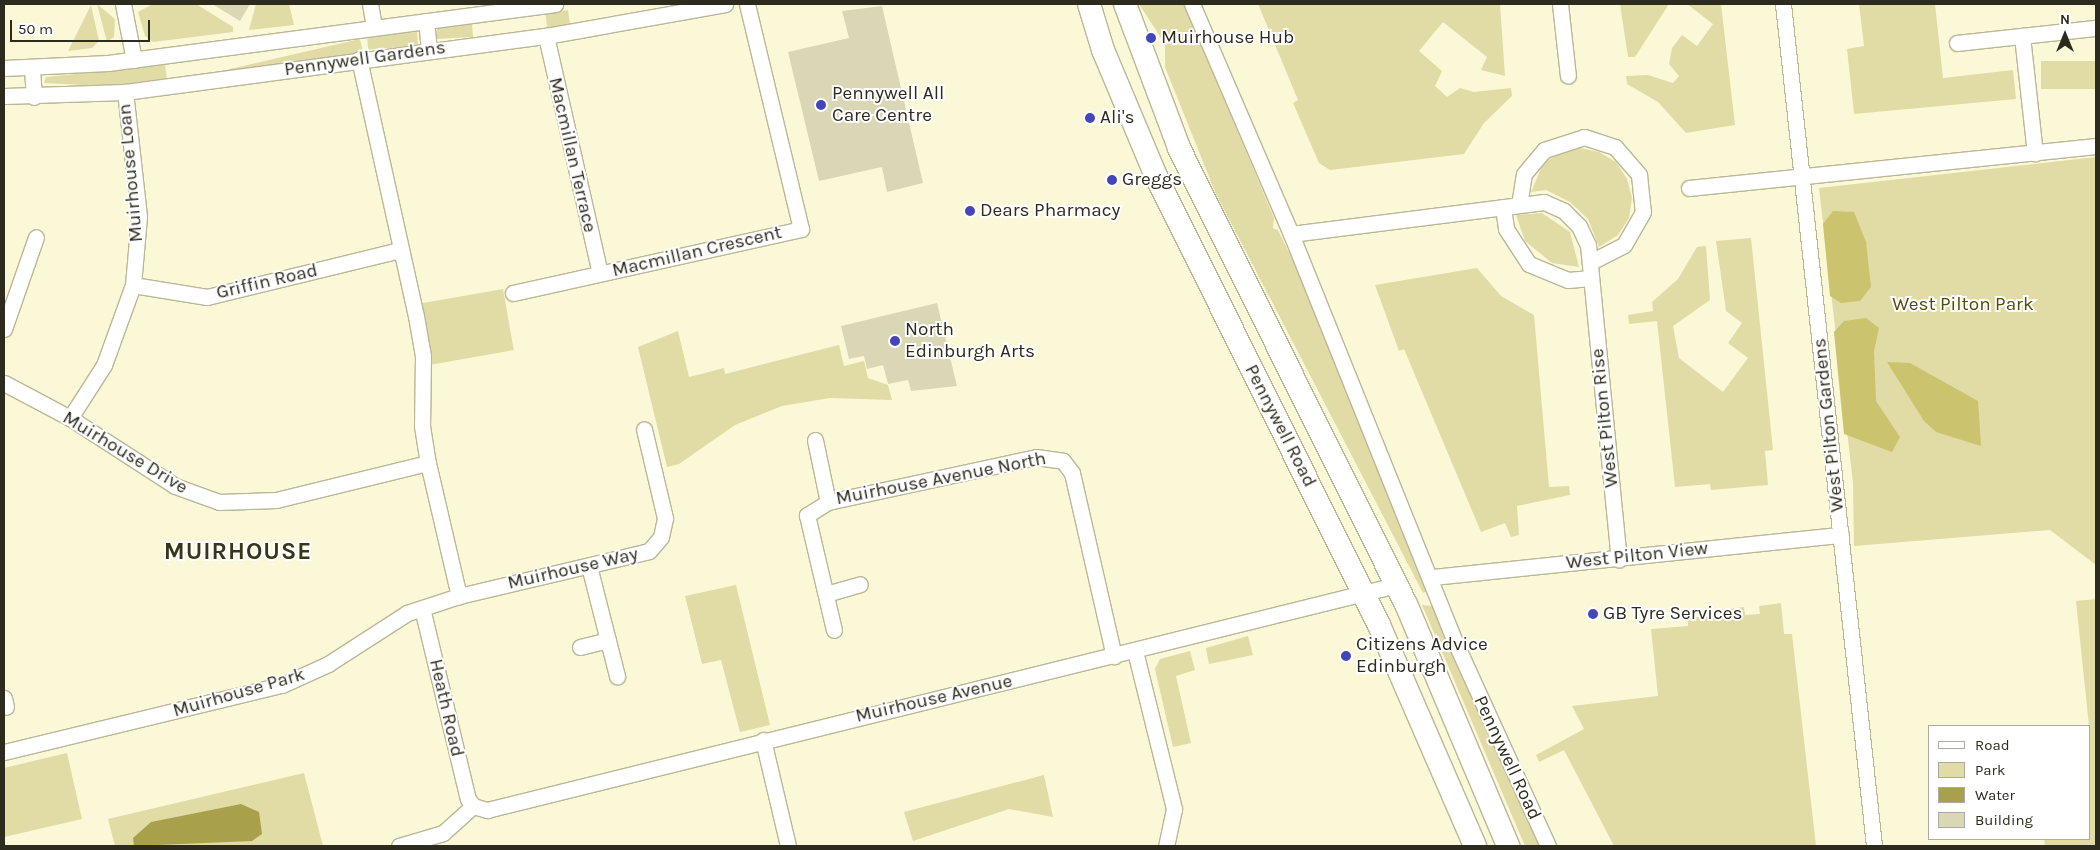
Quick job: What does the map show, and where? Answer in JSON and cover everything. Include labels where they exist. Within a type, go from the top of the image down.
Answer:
[{"type":"street","points":[[123,4],[134,60]]},
{"type":"street","points":[[370,4],[374,27]]},
{"type":"street","name":"Pennywell Gardens","points":[[4,68],[32,69],[134,60],[549,4]]},
{"type":"street","name":"Pennywell Gardens","points":[[4,96],[34,97],[125,92],[359,59],[546,36],[725,4]]},
{"type":"street","name":"Macmillan Crescent","points":[[514,293],[802,228],[747,4]]},
{"type":"street","name":"Pennywell Road","points":[[1089,4],[1103,50],[1156,176],[1363,593],[1475,846]]},
{"type":"street","name":"Pennywell Road","points":[[1124,4],[1179,148],[1396,585],[1508,846]]},
{"type":"street","name":"Pennywell Road","points":[[1192,4],[1291,234],[1432,578],[1456,644],[1548,846]]},
{"type":"street","points":[[1560,4],[1568,76]]},
{"type":"street","name":"West Pilton Gardens","points":[[1783,4],[1874,846]]},
{"type":"street","points":[[426,21],[429,50]]},
{"type":"street","points":[[1957,43],[2096,28]]},
{"type":"street","name":"Macmillan Terrace","points":[[546,36],[600,273]]},
{"type":"street","points":[[2022,36],[2035,153]]},
{"type":"street","points":[[359,59],[416,316],[423,356],[422,426],[428,463],[458,596]]},
{"type":"street","points":[[32,69],[34,97]]},
{"type":"street","name":"Muirhouse Loan","points":[[70,418],[104,365],[133,285],[139,216],[125,92]]},
{"type":"street","points":[[1519,205],[1524,174],[1544,150],[1584,137],[1615,146],[1639,175],[1643,212],[1624,245],[1590,262]]},
{"type":"street","points":[[1689,188],[2096,146]]},
{"type":"street","name":"West Pilton Rise","points":[[1291,234],[1544,202],[1564,211],[1579,226],[1590,262],[1619,559]]},
{"type":"street","points":[[1502,207],[1506,229],[1529,264],[1568,280],[1591,278]]},
{"type":"street","points":[[4,328],[36,237]]},
{"type":"street","name":"Griffin Road","points":[[133,285],[207,297],[400,250]]},
{"type":"street","name":"Muirhouse Drive","points":[[4,383],[70,418],[175,486],[219,502],[276,500],[428,463]]},
{"type":"street","name":"Muirhouse Way","points":[[458,596],[649,552],[663,532],[664,509],[644,429]]},
{"type":"street","name":"Muirhouse Avenue North","points":[[815,440],[828,502],[1036,457],[1063,461],[1072,473],[1114,656]]},
{"type":"street","points":[[828,502],[807,515],[834,630]]},
{"type":"street","name":"West Pilton View","points":[[1432,578],[1840,535]]},
{"type":"street","points":[[589,566],[617,676]]},
{"type":"street","points":[[826,594],[860,584]]},
{"type":"street","name":"Muirhouse Avenue","points":[[473,806],[487,810],[763,740],[1114,656],[1396,585]]},
{"type":"street","name":"Muirhouse Park","points":[[4,752],[282,685],[328,664],[422,608],[458,596]]},
{"type":"street","name":"Heath Road","points":[[422,608],[468,799],[473,806]]},
{"type":"street","points":[[580,647],[608,640]]},
{"type":"street","points":[[1134,651],[1174,809],[1166,846]]},
{"type":"street","points":[[763,740],[788,846]]},
{"type":"street","points":[[399,846],[443,833],[473,806]]},
{"type":"green space","points":[[97,4],[115,19],[114,37],[107,42]]},
{"type":"green space","points":[[153,4],[196,4],[233,27],[233,32],[153,42],[145,36],[138,12]]},
{"type":"green space","points":[[256,4],[289,4],[294,25],[249,30]]},
{"type":"green space","points":[[1139,4],[1184,4],[1274,218],[1273,228],[1278,230],[1318,312],[1427,591],[1423,593],[1216,194],[1165,67],[1165,44]]},
{"type":"green space","points":[[1258,4],[1500,4],[1505,76],[1481,70],[1487,57],[1443,22],[1419,51],[1442,71],[1435,86],[1447,97],[1460,88],[1474,92],[1511,88],[1512,96],[1484,123],[1464,154],[1330,170],[1319,163],[1293,103],[1298,100]]},
{"type":"green space","points":[[1620,4],[1669,4],[1635,57],[1628,57]]},
{"type":"green space","points":[[1687,4],[1721,4],[1735,125],[1686,133],[1658,102],[1627,84],[1626,76],[1648,75],[1673,83],[1679,76],[1669,64],[1672,48],[1682,35],[1697,46],[1713,24]]},
{"type":"green space","points":[[1859,4],[1935,4],[1943,78],[2013,70],[2016,99],[1854,114],[1847,49],[1864,46]]},
{"type":"green space","points":[[91,5],[99,41],[92,48],[68,51]]},
{"type":"green space","points":[[568,10],[570,25],[547,28],[545,13]]},
{"type":"green space","points":[[472,24],[473,37],[435,39],[437,29]]},
{"type":"green space","points":[[417,32],[418,46],[368,49],[367,35]]},
{"type":"green space","points":[[360,39],[363,52],[178,94],[175,82]]},
{"type":"green space","points":[[2041,61],[2096,61],[2096,89],[2041,89]]},
{"type":"green space","points":[[165,65],[167,79],[105,86],[44,83],[46,77]]},
{"type":"green space","points":[[1580,148],[1599,152],[1616,162],[1627,179],[1632,198],[1629,218],[1618,235],[1599,247],[1588,219],[1570,202],[1546,190],[1531,192],[1543,164],[1560,152]]},
{"type":"green space","name":"West Pilton Park","points":[[2096,157],[2096,565],[2050,530],[1854,546],[1853,483],[1819,188]]},
{"type":"green space","points":[[1542,213],[1570,232],[1579,267],[1552,263],[1525,241],[1516,215]]},
{"type":"green space","points":[[1751,238],[1773,450],[1765,451],[1768,485],[1711,490],[1710,484],[1675,487],[1657,321],[1629,324],[1628,315],[1653,311],[1652,302],[1678,279],[1697,247],[1706,246],[1710,300],[1673,326],[1679,358],[1723,392],[1748,358],[1728,343],[1742,323],[1726,311],[1716,241]]},
{"type":"green space","points":[[1477,268],[1501,296],[1534,315],[1549,487],[1569,486],[1570,495],[1517,506],[1519,535],[1511,537],[1505,523],[1481,532],[1404,349],[1399,351],[1375,285]]},
{"type":"green space","points":[[503,289],[514,350],[428,365],[417,304]]},
{"type":"green space","points":[[678,331],[689,377],[724,368],[725,374],[839,345],[844,366],[864,361],[868,378],[888,385],[892,400],[830,398],[782,406],[735,425],[679,464],[667,467],[638,347]]},
{"type":"green space","points":[[736,585],[770,725],[740,732],[721,660],[702,664],[685,596]]},
{"type":"green space","points":[[2096,599],[2096,846],[2045,846],[2044,840],[2090,840],[2090,725],[2076,601]]},
{"type":"green space","points":[[1781,603],[1784,634],[1792,634],[1816,846],[1614,846],[1564,750],[1539,762],[1536,755],[1584,729],[1572,706],[1658,696],[1651,629],[1688,626],[1688,618],[1720,615],[1720,610],[1744,607],[1745,615],[1760,614],[1759,606]]},
{"type":"green space","points":[[1422,605],[1432,606],[1540,846],[1525,846]]},
{"type":"green space","points":[[1248,636],[1253,655],[1209,664],[1206,648]]},
{"type":"green space","points":[[1190,651],[1195,670],[1176,676],[1191,743],[1173,747],[1155,669],[1160,659]]},
{"type":"green space","points":[[67,753],[82,819],[4,837],[4,768]]},
{"type":"green space","points":[[304,773],[323,846],[115,846],[108,819]]},
{"type":"green space","points":[[1044,775],[1053,817],[1009,809],[913,841],[904,812]]},
{"type":"shaded area","points":[[1833,211],[1854,212],[1866,242],[1871,287],[1860,301],[1841,303],[1830,296],[1823,224]]},
{"type":"shaded area","points":[[1866,318],[1879,328],[1874,351],[1876,401],[1900,437],[1892,452],[1844,434],[1834,332],[1844,321]]},
{"type":"shaded area","points":[[1887,362],[1910,363],[1978,401],[1981,446],[1936,432],[1924,421]]},
{"type":"water","points":[[241,804],[259,812],[262,834],[252,841],[134,846],[133,838],[151,822]]},
{"type":"building","points":[[212,4],[250,4],[240,21]]},
{"type":"building","name":"Pennywell All Care Centre","points":[[882,6],[923,183],[887,192],[882,167],[819,181],[788,52],[849,38],[842,11]]},
{"type":"building","name":"North Edinburgh Arts","points":[[937,303],[957,386],[911,391],[908,380],[888,384],[883,365],[867,369],[864,356],[849,359],[841,326]]},
{"type":"place","name":"Muirhouse Hub","points":[[1151,38]]},
{"type":"place","name":"Pennywell All Care Centre","points":[[821,105]]},
{"type":"place","name":"Ali's","points":[[1090,118]]},
{"type":"place","name":"Greggs","points":[[1112,180]]},
{"type":"place","name":"Dears Pharmacy","points":[[970,211]]},
{"type":"place","name":"North Edinburgh Arts","points":[[895,341]]},
{"type":"place","name":"GB Tyre Services","points":[[1593,614]]},
{"type":"place","name":"Citizens Advice Edinburgh","points":[[1346,656]]},
{"type":"district","name":"MUIRHOUSE","points":[[238,552]]}]
